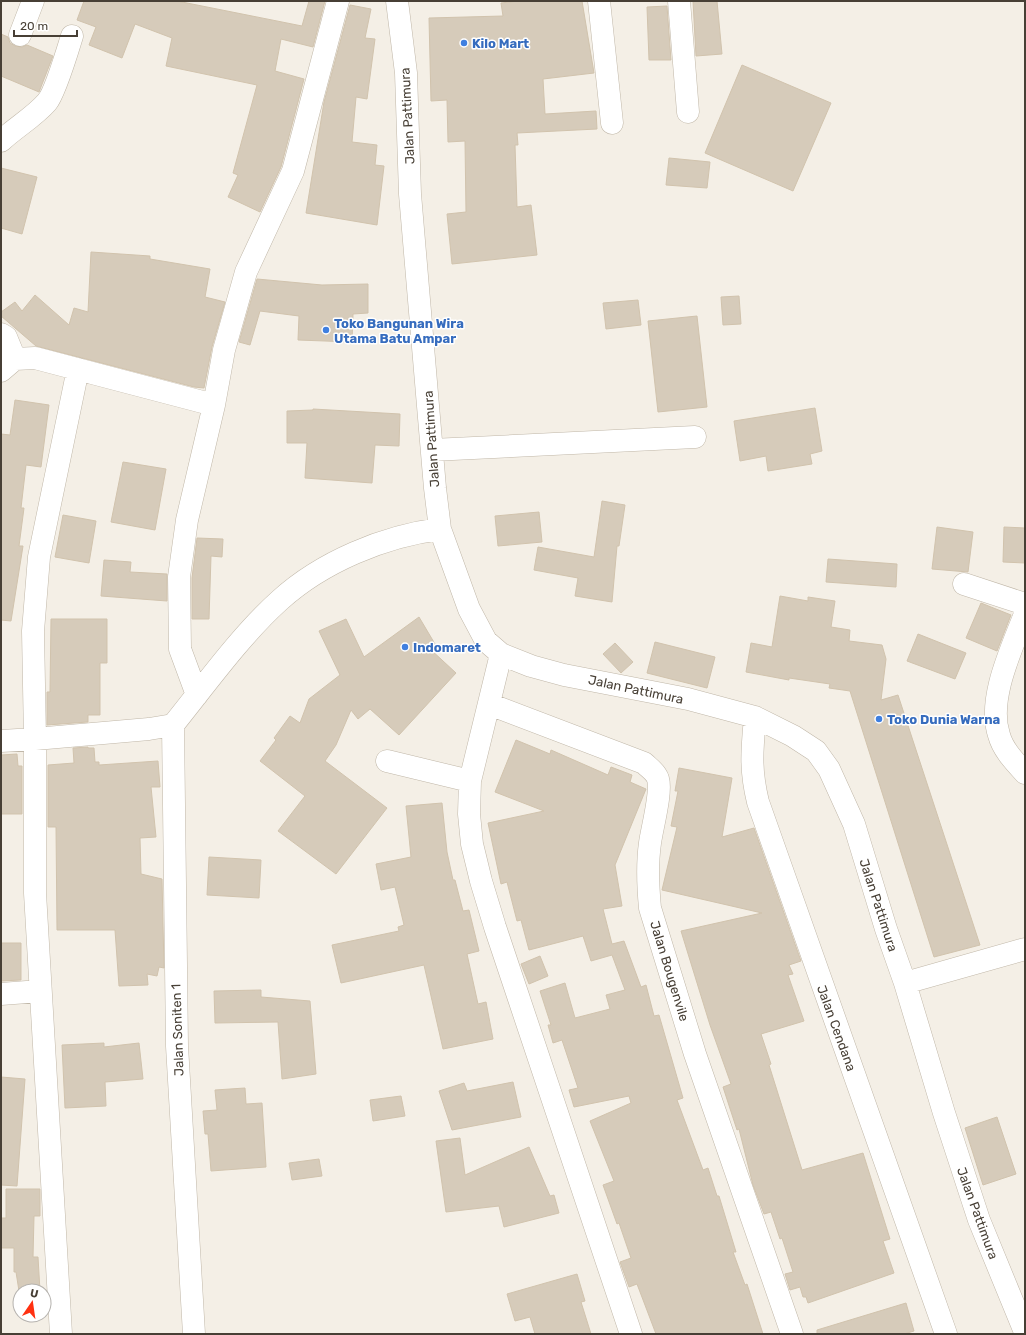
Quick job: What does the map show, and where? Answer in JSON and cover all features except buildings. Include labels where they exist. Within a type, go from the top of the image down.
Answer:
[{"type":"street","points":[[20,35],[33,1]]},
{"type":"street","points":[[197,695],[180,649],[179,577],[187,520],[214,405],[224,350],[246,272],[293,171],[338,1]]},
{"type":"street","name":"Jalan Pattimura","points":[[397,1],[406,73],[410,194],[440,529],[469,609],[486,641],[501,654],[531,666],[688,699],[755,717],[793,736],[816,751],[829,769],[854,824],[886,929],[906,983],[944,1113],[979,1220],[1025,1332]]},
{"type":"street","points":[[599,1],[612,123]]},
{"type":"street","points":[[679,1],[688,112]]},
{"type":"street","points":[[1,141],[15,128],[33,117],[49,100],[72,36]]},
{"type":"street","points":[[1,334],[6,337],[8,365],[35,358],[214,405]]},
{"type":"street","points":[[61,1334],[35,893],[35,739],[32,631],[38,557],[78,369]]},
{"type":"street","points":[[432,450],[695,437]]},
{"type":"street","points":[[1,741],[109,733],[173,725],[260,620],[281,599],[309,578],[370,548],[418,532],[440,529]]},
{"type":"street","points":[[964,584],[1025,604]]},
{"type":"street","points":[[1025,614],[1007,661],[997,696],[998,735],[1006,750],[1025,773]]},
{"type":"street","points":[[501,654],[470,780],[469,814],[471,836],[481,881],[631,1334]]},
{"type":"street","name":"Jalan Bougenvile","points":[[489,704],[644,763],[653,771],[658,779],[657,799],[650,846],[648,890],[650,908],[695,1054],[792,1334]]},
{"type":"street","name":"Jalan Cendana","points":[[755,717],[751,761],[752,778],[758,802],[946,1334]]},
{"type":"street","name":"Jalan Soniten 1","points":[[173,725],[177,1046],[194,1334]]},
{"type":"street","points":[[387,761],[470,780]]},
{"type":"street","points":[[906,983],[1025,949]]},
{"type":"street","points":[[1,994],[40,991]]},
{"type":"place","name":"Kilo Mart","points":[[464,43]]},
{"type":"place","name":"Toko Bangunan Wira Utama Batu Ampar","points":[[326,330]]},
{"type":"place","name":"Indomaret","points":[[405,647]]},
{"type":"place","name":"Toko Dunia Warna","points":[[879,719]]}]
